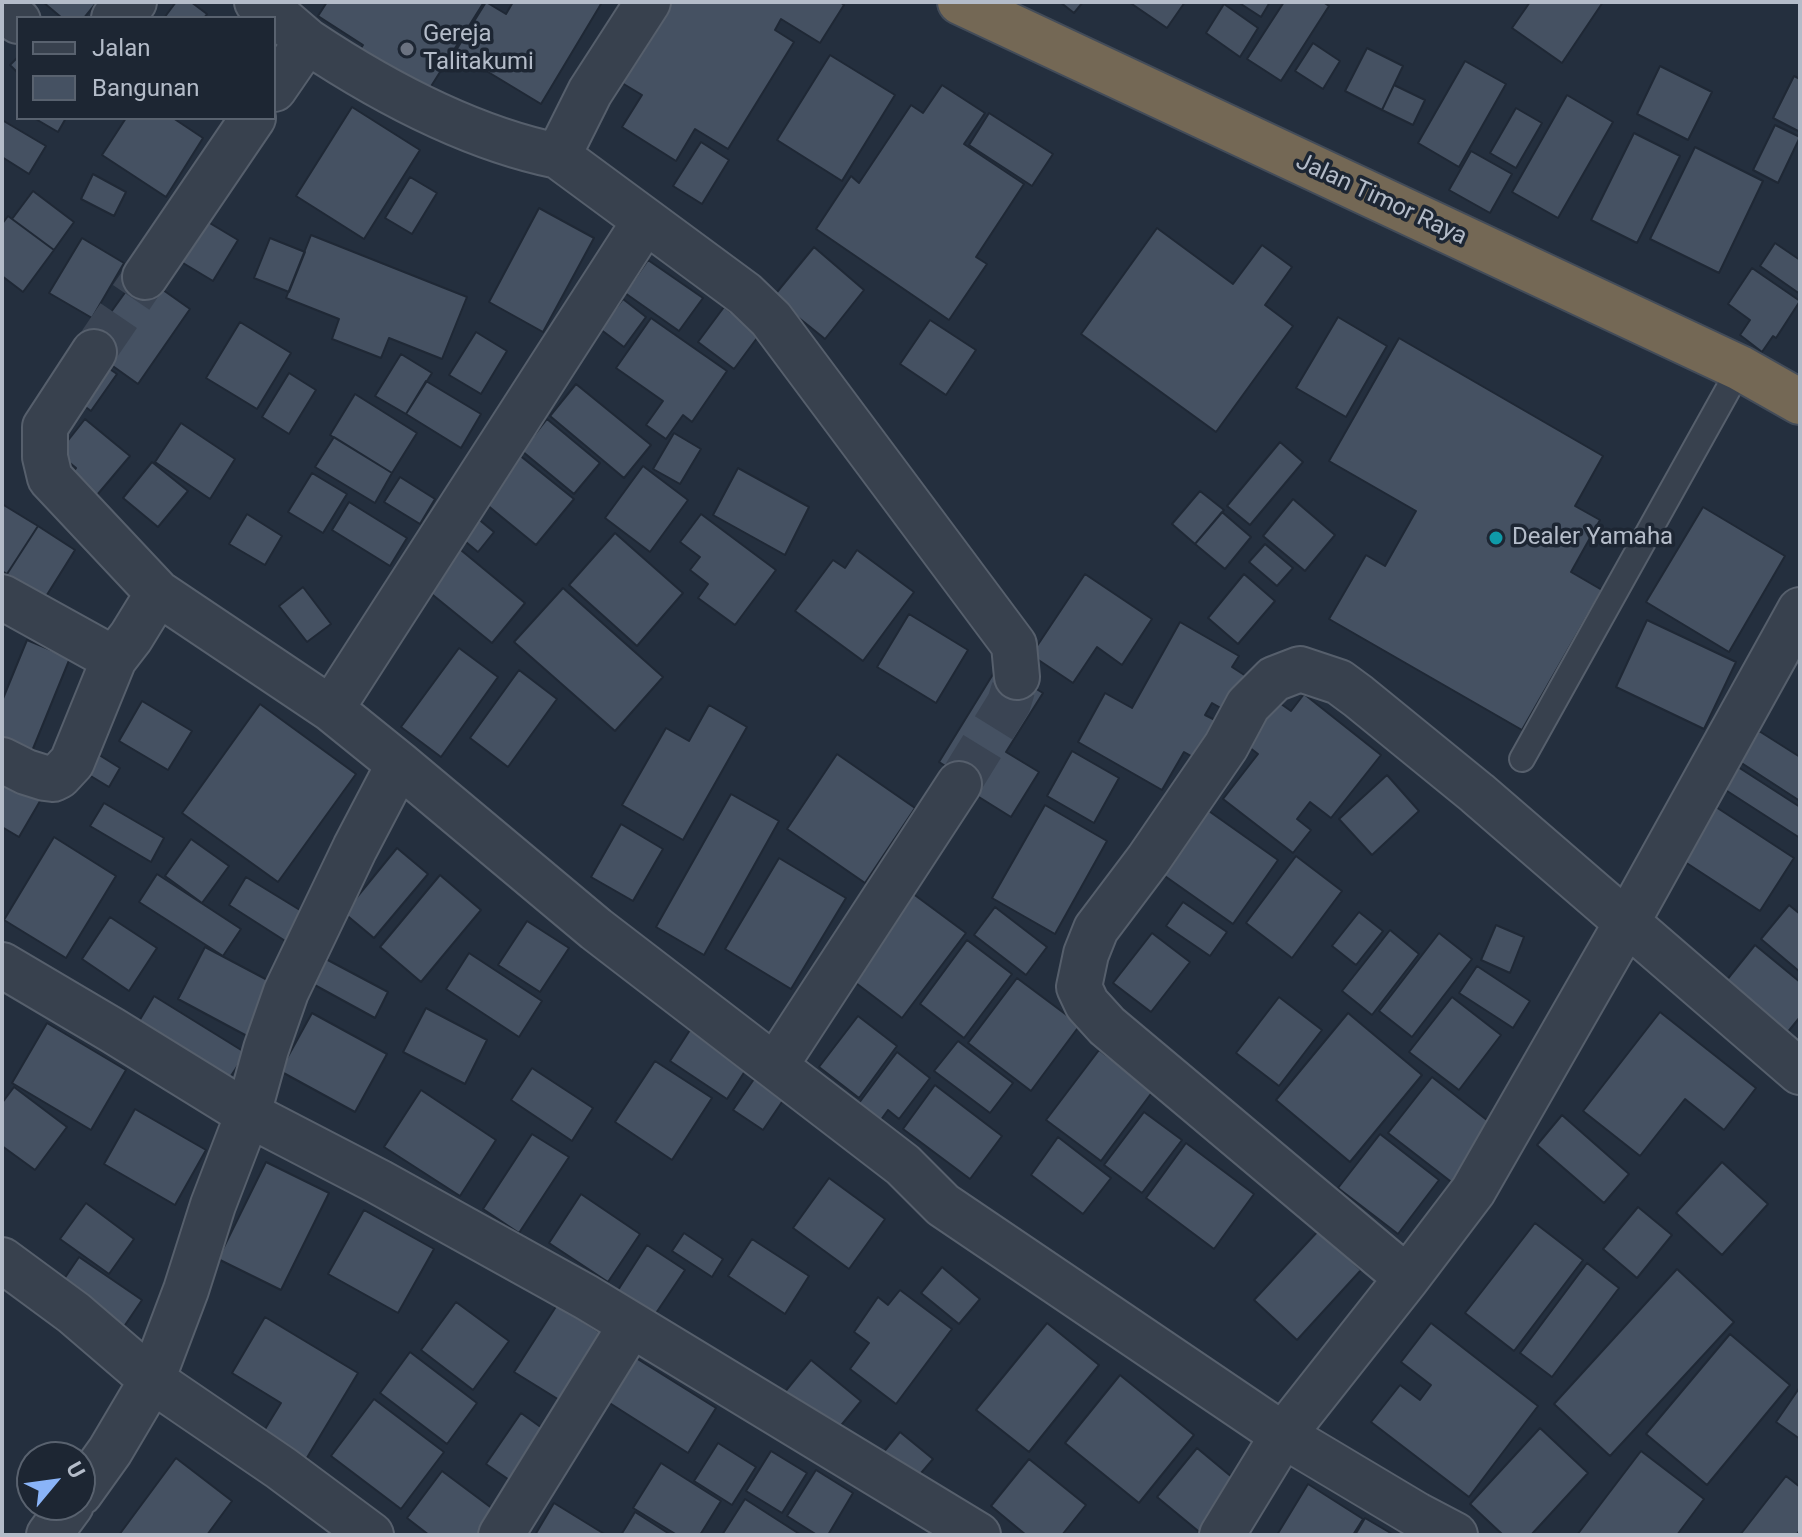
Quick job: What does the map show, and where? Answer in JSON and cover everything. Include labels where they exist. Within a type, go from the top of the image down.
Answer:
[{"type":"highway","name":"Jalan Timor Raya","points":[[960,2],[1740,368],[1800,402]]},
{"type":"street","points":[[116,16],[134,2]]},
{"type":"street","points":[[257,2],[348,68],[460,126],[532,151],[558,156],[745,294],[771,319],[1014,645],[1017,677]]},
{"type":"street","points":[[558,156],[590,92],[648,2]]},
{"type":"street","points":[[276,86],[307,41]]},
{"type":"street","points":[[145,277],[252,120]]},
{"type":"street","points":[[331,709],[645,221]]},
{"type":"street","points":[[94,352],[45,427],[45,457],[50,478],[158,593],[331,709],[596,929],[903,1165],[943,1205],[1283,1435],[1455,1535]]},
{"type":"street","points":[[2,760],[45,778],[59,776],[72,762],[114,659],[158,593]]},
{"type":"street","points":[[2,597],[114,659]]},
{"type":"street","points":[[1222,1535],[1283,1435],[1473,1191],[1800,610]]},
{"type":"street","points":[[1407,1278],[1107,1026],[1087,1004],[1079,987],[1086,954],[1096,929],[1148,860],[1226,746],[1248,705],[1274,679],[1300,669],[1339,682],[1358,696],[1477,793],[1800,1072]]},
{"type":"street","points":[[96,1471],[152,1380],[248,1114],[286,992],[399,764]]},
{"type":"street","points":[[775,1066],[959,784]]},
{"type":"street","points":[[2,965],[248,1114],[379,1182],[586,1297],[978,1535]]},
{"type":"street","points":[[2,1260],[74,1313],[152,1380],[281,1468],[371,1535]]},
{"type":"street","points":[[501,1535],[631,1325]]},
{"type":"lane","points":[[1522,759],[1740,368]]},
{"type":"building","points":[[43,2],[97,2],[86,16],[60,16]]},
{"type":"building","points":[[176,2],[191,2],[207,14],[206,16],[166,16]]},
{"type":"building","name":"Gereja Talitakumi","points":[[327,2],[484,2],[425,96],[357,54],[363,45],[318,16]]},
{"type":"building","points":[[486,2],[506,14],[513,2],[601,4],[541,104],[455,52]]},
{"type":"building","points":[[666,2],[840,2],[844,5],[820,43],[781,19],[775,30],[794,42],[728,149],[695,129],[676,161],[622,127],[642,95],[617,80]]},
{"type":"building","points":[[1060,2],[1083,2],[1074,13]]},
{"type":"building","points":[[1129,2],[1185,2],[1167,28]]},
{"type":"building","points":[[1238,2],[1270,2],[1261,17]]},
{"type":"building","points":[[1284,2],[1323,2],[1329,6],[1281,81],[1247,59]]},
{"type":"building","points":[[1530,2],[1603,2],[1562,63],[1512,28]]},
{"type":"building","points":[[1224,4],[1258,28],[1240,57],[1206,33]]},
{"type":"building","points":[[1313,43],[1340,61],[1323,89],[1295,71]]},
{"type":"building","points":[[1367,48],[1403,66],[1382,110],[1345,91]]},
{"type":"building","points":[[830,55],[895,95],[842,181],[777,140]]},
{"type":"building","points":[[1465,61],[1506,84],[1459,167],[1418,143]]},
{"type":"building","points":[[1660,66],[1712,92],[1688,140],[1637,114]]},
{"type":"building","points":[[1794,76],[1800,79],[1800,132],[1773,118]]},
{"type":"building","points":[[942,85],[985,113],[964,144],[1024,184],[976,257],[987,264],[949,320],[816,229],[851,176],[859,183],[911,105],[923,113]]},
{"type":"building","points":[[1394,85],[1425,100],[1413,125],[1382,110]]},
{"type":"building","points":[[1567,95],[1613,122],[1558,218],[1512,192]]},
{"type":"building","points":[[352,107],[420,150],[364,239],[296,196]]},
{"type":"building","points":[[1516,108],[1542,123],[1516,168],[1490,153]]},
{"type":"building","points":[[989,113],[1053,154],[1032,186],[969,145]]},
{"type":"building","points":[[2,120],[46,146],[29,174],[2,157]]},
{"type":"building","points":[[37,120],[65,120],[58,132]]},
{"type":"building","points":[[125,120],[176,120],[203,138],[166,197],[102,155]]},
{"type":"building","points":[[1775,125],[1800,137],[1778,183],[1753,170]]},
{"type":"building","points":[[1634,133],[1680,156],[1637,243],[1591,220]]},
{"type":"building","points":[[701,142],[729,160],[702,204],[673,186]]},
{"type":"building","points":[[1695,147],[1763,181],[1719,273],[1650,239]]},
{"type":"building","points":[[1471,151],[1512,174],[1490,213],[1449,190]]},
{"type":"building","points":[[93,174],[126,192],[114,216],[81,199]]},
{"type":"building","points":[[410,177],[437,193],[412,234],[385,218]]},
{"type":"building","points":[[33,191],[74,222],[54,250],[12,219]]},
{"type":"building","points":[[539,208],[594,238],[543,332],[489,302]]},
{"type":"building","points":[[8,216],[54,250],[23,292],[2,276],[2,224]]},
{"type":"building","points":[[198,216],[238,240],[213,281],[173,257]]},
{"type":"building","points":[[1157,228],[1233,284],[1262,245],[1292,267],[1265,305],[1293,326],[1216,432],[1081,334]]},
{"type":"building","points":[[311,235],[467,297],[442,359],[389,338],[381,358],[332,339],[339,319],[286,298]]},
{"type":"building","points":[[82,238],[124,263],[92,318],[49,293]]},
{"type":"building","points":[[270,238],[305,252],[289,292],[254,278]]},
{"type":"building","points":[[1775,243],[1800,260],[1800,294],[1760,266]]},
{"type":"building","points":[[814,247],[864,290],[825,339],[773,297]]},
{"type":"building","points":[[648,260],[703,298],[679,331],[625,293]]},
{"type":"building","points":[[1752,268],[1800,301],[1776,338],[1773,336],[1762,352],[1740,335],[1750,320],[1728,304]]},
{"type":"building","points":[[139,273],[190,309],[138,384],[86,347]]},
{"type":"building","points":[[623,299],[646,317],[624,347],[600,329]]},
{"type":"building","points":[[724,307],[760,334],[734,369],[698,342]]},
{"type":"building","points":[[1338,317],[1387,346],[1346,417],[1296,388]]},
{"type":"building","points":[[651,318],[727,371],[692,422],[683,415],[666,439],[646,425],[663,401],[616,368]]},
{"type":"building","points":[[930,320],[976,350],[946,395],[900,364]]},
{"type":"building","points":[[240,322],[291,353],[257,409],[206,378]]},
{"type":"building","points":[[476,332],[507,351],[481,394],[449,375]]},
{"type":"building","name":"Dealer Yamaha","points":[[1399,338],[1603,456],[1575,506],[1600,520],[1571,572],[1602,590],[1522,730],[1329,619],[1366,555],[1385,566],[1416,511],[1329,461]]},
{"type":"building","points":[[401,354],[432,373],[406,414],[375,396]]},
{"type":"building","points":[[95,359],[117,374],[91,411],[69,395]]},
{"type":"building","points":[[289,373],[316,390],[289,434],[262,417]]},
{"type":"building","points":[[426,381],[481,414],[461,448],[406,414]]},
{"type":"building","points":[[576,384],[651,445],[624,478],[550,416]]},
{"type":"building","points":[[355,394],[417,433],[392,473],[330,435]]},
{"type":"building","points":[[85,419],[130,456],[92,501],[67,479],[76,468],[58,453]]},
{"type":"building","points":[[547,419],[600,463],[574,494],[522,451]]},
{"type":"building","points":[[181,423],[235,459],[210,499],[155,462]]},
{"type":"building","points":[[674,433],[701,449],[680,484],[653,469]]},
{"type":"building","points":[[334,437],[392,473],[375,503],[315,467]]},
{"type":"building","points":[[1280,442],[1303,462],[1250,525],[1227,506]]},
{"type":"building","points":[[518,454],[574,499],[536,545],[481,500]]},
{"type":"building","points":[[152,462],[188,491],[158,527],[123,498]]},
{"type":"building","points":[[643,466],[688,500],[650,552],[605,518]]},
{"type":"building","points":[[738,468],[809,507],[785,555],[713,515]]},
{"type":"building","points":[[312,473],[347,494],[323,533],[288,512]]},
{"type":"building","points":[[400,477],[435,499],[420,524],[384,502]]},
{"type":"building","points":[[1200,491],[1224,510],[1195,544],[1172,524]]},
{"type":"building","points":[[1293,499],[1335,535],[1305,571],[1263,536]]},
{"type":"building","points":[[349,502],[407,538],[390,566],[332,530]]},
{"type":"building","points":[[2,504],[38,526],[7,574],[2,571]]},
{"type":"building","points":[[1703,507],[1785,556],[1729,652],[1646,602]]},
{"type":"building","points":[[465,508],[494,532],[478,552],[449,528]]},
{"type":"building","points":[[1222,512],[1251,537],[1225,569],[1195,544]]},
{"type":"building","points":[[247,514],[282,536],[265,565],[229,544]]},
{"type":"building","points":[[701,514],[776,570],[735,625],[698,598],[708,584],[690,570],[700,557],[680,542]]},
{"type":"building","points":[[38,526],[75,550],[45,598],[7,574]]},
{"type":"building","points":[[615,533],[683,593],[637,646],[569,585]]},
{"type":"building","points":[[1265,544],[1293,568],[1277,586],[1249,562]]},
{"type":"building","points":[[456,546],[525,603],[492,643],[423,587]]},
{"type":"building","points":[[857,550],[914,592],[863,661],[795,611],[833,560],[845,568]]},
{"type":"building","points":[[1085,574],[1152,619],[1122,665],[1097,647],[1073,683],[1031,655]]},
{"type":"building","points":[[1244,574],[1275,601],[1238,644],[1208,618]]},
{"type":"building","points":[[303,587],[331,624],[307,642],[279,606]]},
{"type":"building","points":[[563,588],[663,677],[615,731],[514,642]]},
{"type":"building","points":[[909,614],[968,650],[936,703],[877,667]]},
{"type":"building","points":[[1647,620],[1736,662],[1704,729],[1616,687]]},
{"type":"building","points":[[1180,622],[1239,656],[1232,667],[1252,680],[1233,715],[1212,703],[1205,715],[1221,723],[1200,761],[1184,752],[1162,790],[1078,742],[1105,693],[1132,708]]},
{"type":"building","points":[[27,640],[70,658],[30,756],[2,744],[2,701]]},
{"type":"building","points":[[459,648],[498,677],[441,757],[401,727]]},
{"type":"building","points":[[998,666],[1043,693],[1006,752],[1039,772],[1011,817],[950,779],[955,772],[939,762]]},
{"type":"building","points":[[519,670],[557,699],[508,767],[470,738]]},
{"type":"building","points":[[1304,694],[1381,755],[1331,818],[1310,802],[1297,819],[1311,830],[1293,853],[1223,799],[1258,754],[1241,741],[1274,699],[1291,711]]},
{"type":"building","points":[[142,701],[192,731],[168,770],[119,741]]},
{"type":"building","points":[[260,704],[356,774],[278,882],[182,813]]},
{"type":"building","points":[[709,705],[747,727],[683,840],[622,805],[666,728],[689,741]]},
{"type":"building","points":[[1759,731],[1800,757],[1800,801],[1740,762]]},
{"type":"building","points":[[1072,751],[1119,778],[1094,823],[1047,796]]},
{"type":"building","points":[[96,753],[120,768],[109,787],[84,772]]},
{"type":"building","points":[[837,754],[915,808],[865,883],[787,829]]},
{"type":"building","points":[[1738,767],[1800,807],[1800,838],[1724,789]]},
{"type":"building","points":[[2,771],[43,796],[19,837],[2,827]]},
{"type":"building","points":[[1387,775],[1419,811],[1372,855],[1339,819]]},
{"type":"building","points":[[731,794],[779,821],[704,955],[656,927]]},
{"type":"building","points":[[104,803],[164,838],[151,862],[90,826]]},
{"type":"building","points":[[1045,805],[1107,841],[1055,934],[992,898]]},
{"type":"building","points":[[1716,807],[1794,858],[1760,911],[1682,860]]},
{"type":"building","points":[[1206,809],[1278,860],[1233,924],[1162,874]]},
{"type":"building","points":[[621,824],[663,849],[633,901],[591,877]]},
{"type":"building","points":[[54,837],[116,876],[66,958],[4,920]]},
{"type":"building","points":[[191,839],[229,866],[202,903],[165,876]]},
{"type":"building","points":[[397,848],[428,874],[374,938],[344,913]]},
{"type":"building","points":[[1296,856],[1342,891],[1292,958],[1246,923]]},
{"type":"building","points":[[779,858],[846,898],[791,989],[725,949]]},
{"type":"building","points":[[157,874],[241,929],[223,956],[139,902]]},
{"type":"building","points":[[440,875],[481,910],[421,982],[380,947]]},
{"type":"building","points":[[246,877],[308,915],[290,944],[229,905]]},
{"type":"building","points":[[912,893],[966,933],[902,1018],[848,977]]},
{"type":"building","points":[[1183,902],[1227,932],[1210,956],[1166,926]]},
{"type":"building","points":[[1789,905],[1800,914],[1800,972],[1761,939]]},
{"type":"building","points":[[995,907],[1047,947],[1026,975],[974,935]]},
{"type":"building","points":[[1359,912],[1383,931],[1356,965],[1332,946]]},
{"type":"building","points":[[110,917],[157,948],[129,991],[82,959]]},
{"type":"building","points":[[527,921],[569,948],[540,992],[498,965]]},
{"type":"building","points":[[1496,925],[1524,937],[1510,973],[1481,960]]},
{"type":"building","points":[[1390,930],[1419,954],[1372,1015],[1342,991]]},
{"type":"building","points":[[1152,933],[1190,962],[1151,1012],[1113,983]]},
{"type":"building","points":[[1439,933],[1472,959],[1412,1037],[1379,1011]]},
{"type":"building","points":[[967,940],[1012,974],[964,1038],[920,1004]]},
{"type":"building","points":[[1755,945],[1800,982],[1800,1017],[1787,1033],[1726,981]]},
{"type":"building","points":[[205,947],[273,983],[247,1036],[178,999]]},
{"type":"building","points":[[469,953],[542,1001],[519,1037],[446,989]]},
{"type":"building","points":[[324,958],[388,992],[375,1018],[311,983]]},
{"type":"building","points":[[1477,966],[1530,1001],[1513,1028],[1459,993]]},
{"type":"building","points":[[1017,978],[1080,1025],[1031,1091],[968,1043]]},
{"type":"building","points":[[154,996],[246,1053],[225,1085],[135,1028]]},
{"type":"building","points":[[1279,997],[1322,1030],[1279,1086],[1236,1053]]},
{"type":"building","points":[[1452,997],[1501,1035],[1459,1090],[1409,1052]]},
{"type":"building","points":[[426,1008],[487,1040],[465,1084],[403,1052]]},
{"type":"building","points":[[1660,1012],[1756,1088],[1724,1130],[1685,1099],[1640,1156],[1583,1111]]},
{"type":"building","points":[[312,1013],[387,1054],[355,1112],[280,1071]]},
{"type":"building","points":[[1348,1013],[1422,1075],[1350,1162],[1276,1100]]},
{"type":"building","points":[[858,1016],[897,1046],[859,1098],[819,1067]]},
{"type":"building","points":[[47,1023],[126,1070],[91,1130],[12,1083]]},
{"type":"building","points":[[690,1030],[747,1068],[727,1099],[670,1061]]},
{"type":"building","points":[[958,1041],[1013,1083],[990,1113],[934,1071]]},
{"type":"building","points":[[1099,1050],[1153,1091],[1101,1161],[1046,1120]]},
{"type":"building","points":[[897,1052],[930,1078],[899,1119],[888,1110],[878,1124],[856,1107]]},
{"type":"building","points":[[655,1061],[712,1098],[672,1160],[615,1122]]},
{"type":"building","points":[[532,1068],[593,1108],[572,1141],[511,1100]]},
{"type":"building","points":[[1432,1077],[1497,1128],[1454,1184],[1388,1133]]},
{"type":"building","points":[[754,1079],[784,1099],[763,1130],[733,1110]]},
{"type":"building","points":[[935,1085],[1002,1136],[970,1179],[903,1129]]},
{"type":"building","points":[[14,1087],[67,1127],[35,1170],[2,1146],[2,1103]]},
{"type":"building","points":[[421,1090],[496,1140],[460,1196],[384,1147]]},
{"type":"building","points":[[135,1109],[206,1150],[175,1205],[104,1164]]},
{"type":"building","points":[[1144,1112],[1182,1140],[1142,1193],[1104,1165]]},
{"type":"building","points":[[1562,1115],[1629,1174],[1604,1203],[1537,1145]]},
{"type":"building","points":[[532,1134],[569,1157],[519,1233],[483,1209]]},
{"type":"building","points":[[1380,1134],[1439,1180],[1398,1234],[1338,1188]]},
{"type":"building","points":[[1058,1137],[1111,1178],[1083,1214],[1031,1175]]},
{"type":"building","points":[[1186,1143],[1254,1194],[1214,1249],[1146,1198]]},
{"type":"building","points":[[266,1162],[329,1193],[281,1290],[218,1259]]},
{"type":"building","points":[[1722,1162],[1768,1204],[1722,1255],[1676,1213]]},
{"type":"building","points":[[829,1178],[885,1219],[849,1269],[793,1228]]},
{"type":"building","points":[[581,1194],[640,1234],[608,1282],[549,1243]]},
{"type":"building","points":[[86,1203],[134,1239],[109,1274],[60,1239]]},
{"type":"building","points":[[1638,1207],[1672,1235],[1637,1278],[1603,1249]]},
{"type":"building","points":[[364,1210],[434,1249],[398,1313],[328,1274]]},
{"type":"building","points":[[1535,1223],[1583,1260],[1514,1351],[1465,1313]]},
{"type":"building","points":[[1319,1230],[1361,1270],[1297,1340],[1254,1300]]},
{"type":"building","points":[[684,1233],[723,1259],[712,1277],[672,1251]]},
{"type":"building","points":[[752,1239],[809,1276],[785,1314],[728,1276]]},
{"type":"building","points":[[647,1245],[685,1270],[648,1325],[611,1301]]},
{"type":"building","points":[[79,1257],[142,1300],[119,1334],[56,1291]]},
{"type":"building","points":[[1587,1263],[1619,1288],[1552,1377],[1520,1353]]},
{"type":"building","points":[[942,1267],[980,1299],[959,1324],[921,1293]]},
{"type":"building","points":[[1677,1269],[1734,1322],[1610,1456],[1554,1404]]},
{"type":"building","points":[[900,1290],[952,1329],[896,1404],[850,1369],[869,1343],[854,1332],[878,1297],[888,1305]]},
{"type":"building","points":[[456,1302],[509,1341],[473,1390],[421,1350]]},
{"type":"building","points":[[557,1305],[610,1339],[569,1406],[514,1372]]},
{"type":"building","points":[[265,1317],[358,1373],[302,1466],[259,1439],[281,1403],[232,1373]]},
{"type":"building","points":[[1047,1323],[1099,1365],[1029,1452],[976,1410]]},
{"type":"building","points":[[1431,1323],[1538,1406],[1469,1497],[1371,1422],[1400,1385],[1420,1400],[1431,1385],[1401,1362]]},
{"type":"building","points":[[1730,1334],[1790,1385],[1707,1485],[1646,1434]]},
{"type":"building","points":[[410,1352],[477,1403],[447,1444],[380,1393]]},
{"type":"building","points":[[636,1358],[716,1408],[688,1453],[608,1402]]},
{"type":"building","points":[[811,1360],[861,1401],[834,1434],[784,1393]]},
{"type":"building","points":[[1120,1375],[1194,1435],[1139,1503],[1065,1443]]},
{"type":"building","points":[[1800,1387],[1800,1439],[1776,1422]]},
{"type":"building","points":[[374,1399],[444,1452],[401,1509],[331,1456]]},
{"type":"building","points":[[521,1413],[556,1438],[521,1488],[486,1464]]},
{"type":"building","points":[[1540,1428],[1588,1473],[1531,1535],[1503,1535],[1470,1504]]},
{"type":"building","points":[[900,1432],[933,1459],[910,1486],[878,1459]]},
{"type":"building","points":[[718,1443],[756,1467],[732,1505],[694,1481]]},
{"type":"building","points":[[1197,1448],[1245,1488],[1203,1535],[1157,1497]]},
{"type":"building","points":[[771,1451],[807,1473],[782,1513],[746,1491]]},
{"type":"building","points":[[1641,1451],[1704,1499],[1677,1535],[1577,1535]]},
{"type":"building","points":[[176,1458],[232,1501],[207,1535],[119,1535]]},
{"type":"building","points":[[1029,1459],[1086,1505],[1062,1535],[1026,1535],[991,1506]]},
{"type":"building","points":[[661,1463],[721,1501],[700,1535],[677,1535],[633,1508]]},
{"type":"building","points":[[816,1470],[853,1493],[828,1535],[817,1535],[787,1516]]},
{"type":"building","points":[[442,1471],[505,1518],[491,1535],[429,1535],[407,1518]]},
{"type":"building","points":[[1786,1476],[1800,1487],[1800,1530],[1796,1535],[1740,1535]]},
{"type":"building","points":[[1308,1484],[1363,1519],[1353,1535],[1277,1535]]},
{"type":"building","points":[[745,1499],[801,1535],[722,1535]]},
{"type":"building","points":[[554,1503],[606,1535],[535,1535]]},
{"type":"building","points":[[635,1512],[671,1535],[621,1535]]},
{"type":"building","points":[[1365,1518],[1394,1535],[1355,1535]]},
{"type":"tunnel","points":[[94,352],[145,277]]},
{"type":"tunnel","points":[[959,784],[1009,703],[1017,677]]},
{"type":"place","name":"Gereja Talitakumi","points":[[407,49]]},
{"type":"place","name":"Dealer Yamaha","points":[[1496,538]]}]
